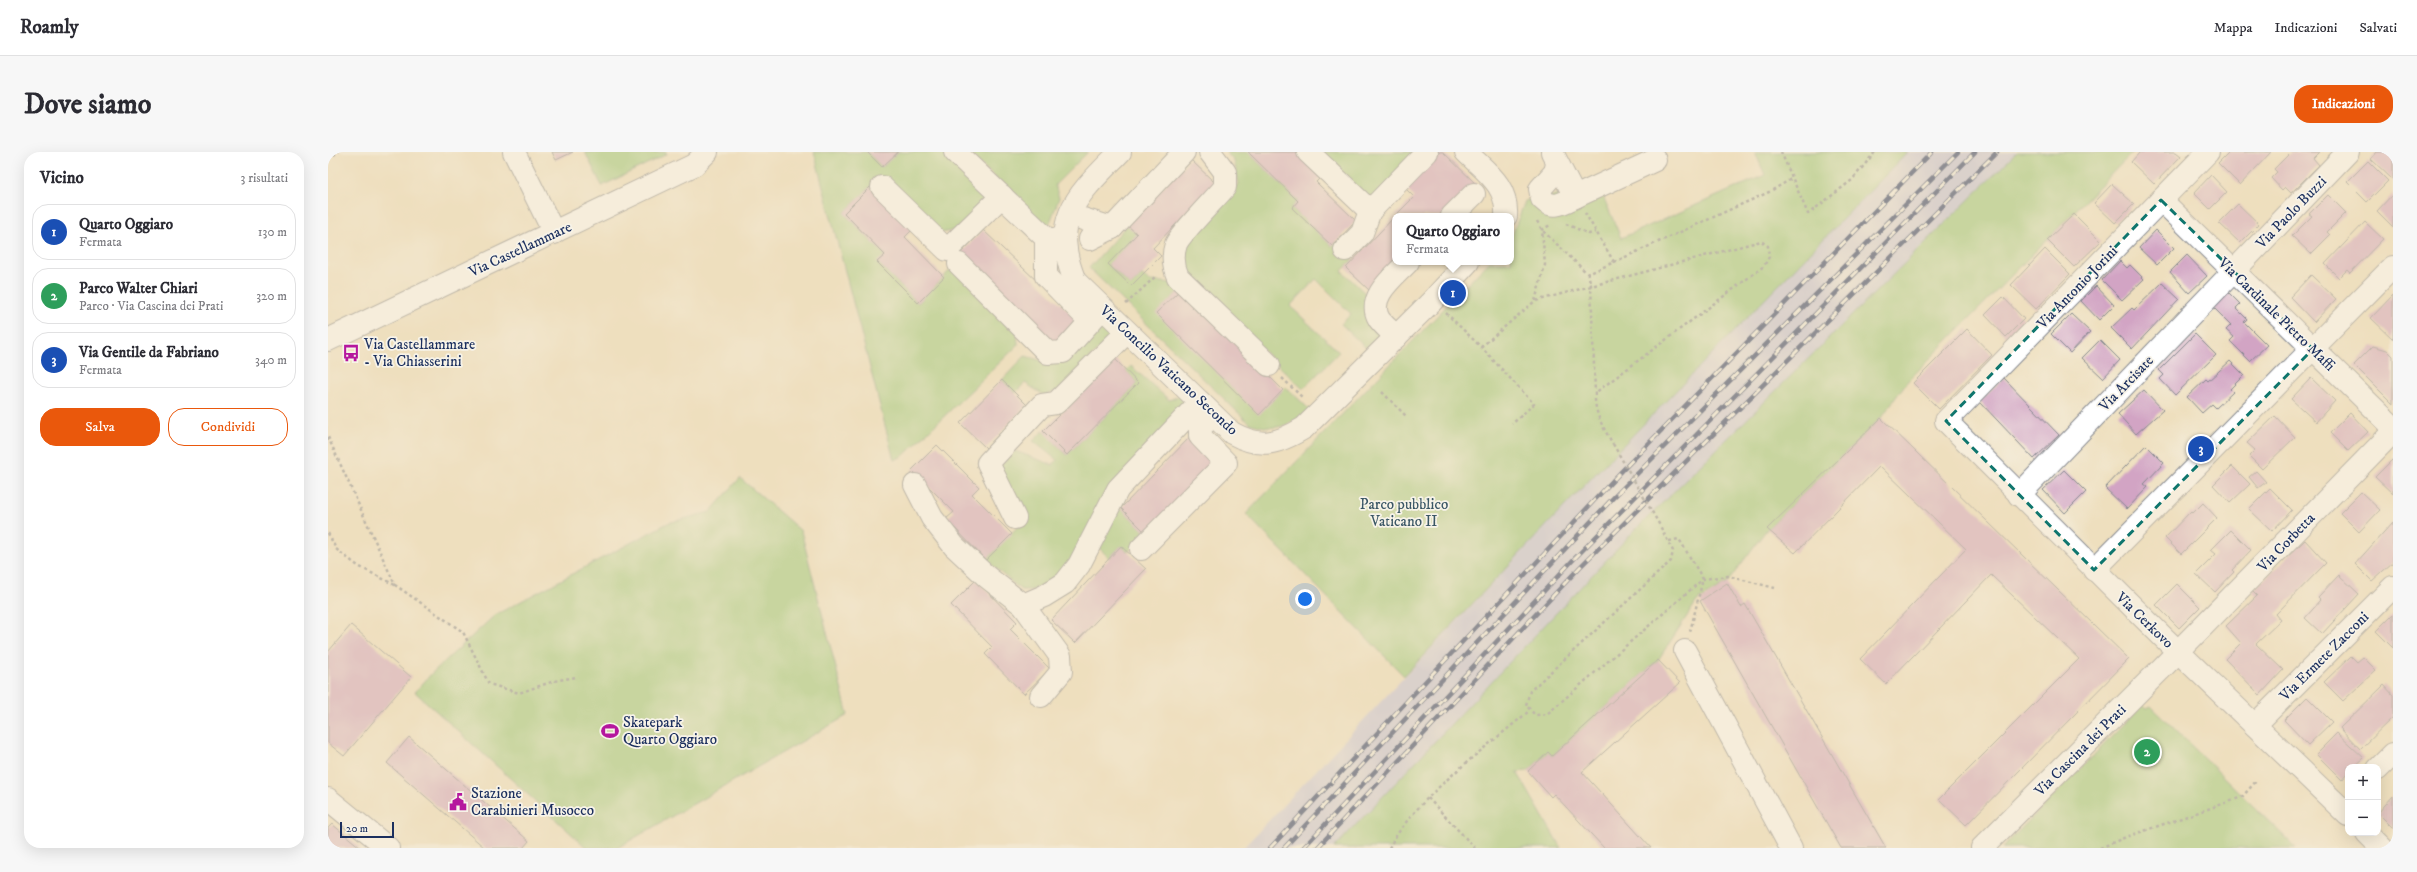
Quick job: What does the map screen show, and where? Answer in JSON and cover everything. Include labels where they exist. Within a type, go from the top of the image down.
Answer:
[{"type":"street","points":[[514,152],[554,233]]},
{"type":"street","name":"Via Castellammare","points":[[328,340],[694,165],[707,152]]},
{"type":"street","points":[[955,152],[1049,238],[1046,276],[1090,314],[1063,352],[1048,353],[959,264]]},
{"type":"street","name":"Via Concilio Vaticano Secondo","points":[[1120,152],[1077,198],[1071,209],[1064,240],[1066,261],[1074,281],[1232,433],[1248,442],[1266,443],[1284,439],[1304,428],[1396,337],[1465,265]]},
{"type":"street","points":[[1086,229],[1112,228],[1184,152]]},
{"type":"street","points":[[1210,152],[1225,172],[1225,187],[1177,242],[1173,254],[1174,268],[1178,277],[1269,365]]},
{"type":"street","points":[[1308,152],[1370,211]]},
{"type":"street","points":[[1345,250],[1362,233],[1370,211],[1427,152]]},
{"type":"street","points":[[1466,152],[1496,182],[1502,191],[1507,203],[1506,213]]},
{"type":"street","name":"Via Antonio Jorini","points":[[1946,421],[2208,152]]},
{"type":"street","name":"Via Paolo Buzzi","points":[[2234,271],[2348,152]]},
{"type":"street","points":[[1554,158],[1554,172],[1540,189],[1542,199],[1551,206],[1557,205],[1656,160]]},
{"type":"street","points":[[1554,158],[1575,197]]},
{"type":"street","points":[[882,187],[947,250],[1002,196]]},
{"type":"street","points":[[1455,213],[1474,194]]},
{"type":"street","name":"Via Cardinale Pietro Maffi","points":[[2161,200],[2393,427]]},
{"type":"street","points":[[1396,337],[1379,320],[1375,311],[1375,302],[1380,291],[1405,265]]},
{"type":"street","points":[[2094,570],[2204,456],[2313,349],[2393,267]]},
{"type":"street","name":"Via Arcisate","points":[[2018,495],[2234,271]]},
{"type":"street","points":[[1015,518],[988,463],[1042,405],[1056,403],[1121,338]]},
{"type":"street","points":[[1141,549],[1226,463],[1200,436],[1200,428],[1207,409]]},
{"type":"street","points":[[1023,605],[1044,596],[1065,583],[1079,565],[1118,489],[1207,409]]},
{"type":"street","name":"Via Cerkovo","points":[[1946,421],[2094,570],[2256,725],[2345,806]]},
{"type":"street","name":"Via Corbetta","points":[[2178,651],[2393,432]]},
{"type":"street","points":[[915,485],[932,518],[954,546],[987,577],[1023,605],[1060,656],[1061,672],[1041,696]]},
{"type":"street","name":"Via Ermete Zacconi","points":[[2256,725],[2393,587]]},
{"type":"street","points":[[1685,651],[1791,848]]},
{"type":"street","name":"Via Cascina dei Prati","points":[[1982,848],[2178,651]]},
{"type":"street","points":[[2381,766],[2393,754]]},
{"type":"street","points":[[328,799],[388,848]]},
{"type":"street","points":[[2370,836],[2382,848]]},
{"type":"path","points":[[328,158],[339,152]]},
{"type":"path","points":[[1782,152],[1808,214],[1852,180],[1876,152]]},
{"type":"path","points":[[1588,274],[1769,192],[1793,178]]},
{"type":"path","points":[[1575,197],[1614,262]]},
{"type":"path","points":[[1535,218],[1542,230],[1588,274],[1591,285],[1595,393],[1594,407],[1599,420],[1669,541],[1673,551],[1671,561],[1530,691],[1526,705],[1529,711],[1535,715],[1547,714],[1703,579],[1728,576],[1745,582],[1775,588]]},
{"type":"path","points":[[1564,222],[1589,234],[1596,232]]},
{"type":"path","points":[[1542,230],[1552,223]]},
{"type":"path","points":[[1535,301],[1544,265],[1542,230]]},
{"type":"path","points":[[1481,347],[1535,301],[1761,241],[1768,246],[1769,257],[1764,266],[1595,393]]},
{"type":"path","points":[[1125,306],[1160,271]]},
{"type":"path","points":[[1444,311],[1481,347],[1534,404],[1512,424]]},
{"type":"path","points":[[1269,365],[1303,398]]},
{"type":"path","points":[[1382,392],[1406,416]]},
{"type":"path","points":[[328,437],[395,586]]},
{"type":"path","points":[[328,533],[336,549],[358,566],[395,586],[463,632],[489,684],[519,693],[554,681],[576,677]]},
{"type":"path","points":[[1669,541],[1679,539],[1703,579],[1685,651]]},
{"type":"path","points":[[1389,848],[1400,829],[1428,798],[1529,711]]},
{"type":"path","points":[[2100,848],[2126,837],[2234,800],[2243,796],[2257,780]]},
{"type":"path","points":[[1428,798],[1475,848]]},
{"type":"highlighted area","points":[[2161,200],[2313,349],[2094,570],[1946,421]]},
{"type":"shaded area","points":[[1908,152],[2017,152],[1629,536],[1334,848],[1243,848],[1600,469]]},
{"type":"green space","points":[[585,152],[666,152],[667,154],[602,186]]},
{"type":"green space","points":[[814,152],[867,152],[882,167],[898,152],[942,152],[990,196],[956,230],[941,233],[880,177],[844,213],[885,255],[878,263],[918,303],[953,267],[1017,330],[1018,345],[903,456],[894,460]]},
{"type":"green space","points":[[968,152],[1088,152],[1055,185],[1059,198],[1048,228]]},
{"type":"green space","points":[[1226,152],[1248,152],[1298,201],[1292,208],[1332,246],[1336,242],[1353,259],[1342,271],[1369,297],[1382,333],[1366,348],[1341,324],[1351,314],[1316,279],[1290,306],[1339,352],[1303,389],[1186,276],[1183,245],[1239,184],[1234,161]]},
{"type":"green space","points":[[1314,152],[1419,152],[1368,204]]},
{"type":"green space","name":"Parco pubblico Vaticano II","points":[[1755,152],[1908,152],[1600,469],[1404,676],[1246,514],[1486,265],[1514,265],[1514,230],[1525,201],[1537,197],[1602,194],[1621,238],[1765,175]]},
{"type":"green space","points":[[2017,152],[2133,152],[1906,383],[1881,418],[1767,529],[1727,583],[1697,601],[1658,660],[1552,756],[1548,752],[1528,771],[1517,772],[1561,848],[1334,848],[1629,536]]},
{"type":"green space","points":[[1127,225],[1137,234],[1108,265],[1131,286],[1142,275],[1150,281],[1176,283],[1181,289],[1157,313],[1259,414],[1286,387],[1310,410],[1288,424],[1281,426],[1267,427],[1249,423],[1089,268]]},
{"type":"green space","points":[[1101,325],[1112,335],[1059,391],[1044,395],[1025,383],[1015,393],[1002,380],[1025,356],[1051,363]]},
{"type":"green space","points":[[1131,366],[1169,400],[1179,396],[1188,402],[1064,576],[1033,590],[1021,590],[986,560],[1022,522],[997,469],[1015,451],[1053,465],[1057,460],[1033,441],[1043,431],[1067,455],[1138,383],[1126,371]]},
{"type":"green space","points":[[740,478],[801,531],[848,715],[617,848],[587,848],[415,692],[432,673],[495,615],[668,523],[710,512]]},
{"type":"green space","points":[[1121,508],[1146,533],[1128,552],[1121,546],[1109,558],[1097,546],[1112,517]]},
{"type":"green space","points":[[2143,705],[2147,708],[2151,706],[2296,848],[2002,848]]},
{"type":"building","points":[[552,152],[573,152],[556,160]]},
{"type":"building","points":[[867,152],[898,152],[882,167]]},
{"type":"building","points":[[1248,152],[1300,152],[1323,175],[1316,182],[1356,221],[1332,246],[1292,208],[1298,201]]},
{"type":"building","points":[[1440,152],[1443,152],[1476,184],[1448,213],[1398,213],[1414,197],[1405,188]]},
{"type":"building","points":[[2140,152],[2176,152],[2181,156],[2154,184],[2131,162]]},
{"type":"building","points":[[2229,152],[2271,152],[2240,185],[2218,163]]},
{"type":"building","points":[[2291,152],[2319,152],[2313,158],[2319,165],[2291,193],[2285,187],[2282,190],[2271,178],[2277,172],[2274,169]]},
{"type":"building","points":[[2377,152],[2393,152],[2393,180],[2371,159]]},
{"type":"building","points":[[1190,159],[1215,183],[1153,248],[1161,256],[1131,286],[1108,264],[1137,234],[1127,225]]},
{"type":"building","points":[[2368,161],[2388,181],[2367,202],[2347,182]]},
{"type":"building","points":[[2211,175],[2227,192],[2210,209],[2194,193]]},
{"type":"building","points":[[2112,184],[2134,204],[2115,223],[2094,203]]},
{"type":"building","points":[[870,187],[912,230],[905,237],[944,277],[918,303],[877,262],[885,255],[844,213]]},
{"type":"building","points":[[2393,194],[2393,227],[2377,211]]},
{"type":"building","points":[[2328,195],[2346,213],[2327,232],[2330,235],[2311,254],[2292,236],[2312,216],[2309,214]]},
{"type":"building","points":[[2238,204],[2259,224],[2240,243],[2219,223]]},
{"type":"building","points":[[2074,214],[2101,241],[2074,267],[2047,240]]},
{"type":"building","points":[[1392,219],[1393,265],[1371,292],[1346,268]]},
{"type":"building","points":[[2365,222],[2383,239],[2350,273],[2347,270],[2339,278],[2325,264]]},
{"type":"building","points":[[983,230],[1079,321],[1055,346],[959,255]]},
{"type":"building","points":[[2156,230],[2174,248],[2157,265],[2139,248]]},
{"type":"building","points":[[2045,249],[2070,274],[2036,309],[2011,285]]},
{"type":"building","points":[[2187,255],[2207,276],[2189,293],[2170,272]]},
{"type":"building","points":[[2120,261],[2127,268],[2130,265],[2144,279],[2122,300],[2102,280]]},
{"type":"building","points":[[2311,275],[2336,299],[2314,322],[2290,297]]},
{"type":"building","points":[[2162,283],[2179,299],[2132,349],[2111,328],[2132,308],[2134,310]]},
{"type":"building","points":[[2096,286],[2114,305],[2099,320],[2081,301]]},
{"type":"building","points":[[1181,289],[1283,390],[1259,415],[1156,313]]},
{"type":"building","points":[[2227,291],[2240,304],[2236,308],[2247,319],[2244,322],[2267,345],[2250,361],[2230,341],[2234,337],[2226,330],[2231,325],[2212,306]]},
{"type":"building","points":[[2393,295],[2393,339],[2371,318]]},
{"type":"building","points":[[2003,297],[2024,319],[2006,337],[1985,315]]},
{"type":"building","points":[[2071,314],[2090,332],[2070,353],[2051,334]]},
{"type":"building","points":[[1967,329],[1992,355],[1939,409],[1913,383]]},
{"type":"building","points":[[2195,334],[2216,355],[2175,395],[2160,379],[2164,375],[2159,370]]},
{"type":"building","points":[[2100,340],[2120,360],[2103,378],[2082,358]]},
{"type":"building","points":[[2373,346],[2387,350],[2393,356],[2393,404],[2354,365]]},
{"type":"building","points":[[1115,359],[1138,383],[1067,455],[1043,431]]},
{"type":"building","points":[[2230,361],[2244,375],[2230,389],[2233,392],[2216,408],[2212,404],[2202,413],[2187,397],[2206,379],[2208,381]]},
{"type":"building","points":[[2004,378],[2059,435],[2034,459],[1980,402]]},
{"type":"building","points":[[2311,378],[2335,401],[2316,422],[2291,399]]},
{"type":"building","points":[[1002,380],[1027,405],[986,448],[960,423]]},
{"type":"building","points":[[2144,390],[2163,410],[2136,434],[2118,414]]},
{"type":"building","points":[[2350,413],[2368,432],[2348,451],[2330,433]]},
{"type":"building","points":[[2275,416],[2295,437],[2262,469],[2249,456],[2255,450],[2247,443]]},
{"type":"building","points":[[1881,418],[2129,659],[1966,825],[1939,799],[2079,659],[1991,575],[1886,684],[1860,659],[1966,549],[1880,466],[1795,553],[1767,529]]},
{"type":"building","points":[[1192,435],[1217,459],[1146,533],[1121,508]]},
{"type":"building","points":[[937,445],[979,487],[972,494],[1012,534],[986,560],[946,519],[954,512],[912,470]]},
{"type":"building","points":[[2146,445],[2164,463],[2144,484],[2148,487],[2127,509],[2105,488]]},
{"type":"building","points":[[2393,459],[2393,494],[2375,477]]},
{"type":"building","points":[[2232,466],[2250,484],[2230,503],[2213,485]]},
{"type":"building","points":[[2064,470],[2086,492],[2065,513],[2043,490]]},
{"type":"building","points":[[2256,471],[2266,482],[2258,488],[2249,477]]},
{"type":"building","points":[[2270,488],[2292,510],[2272,531],[2249,509]]},
{"type":"building","points":[[2361,492],[2380,510],[2359,532],[2340,513]]},
{"type":"building","points":[[2203,503],[2217,518],[2181,554],[2165,538],[2191,511],[2193,513]]},
{"type":"building","points":[[2393,522],[2393,562],[2372,581],[2355,564]]},
{"type":"building","points":[[2231,530],[2251,550],[2232,570],[2234,572],[2215,592],[2196,574],[2216,554],[2211,550]]},
{"type":"building","points":[[2305,540],[2326,563],[2276,614],[2281,620],[2256,644],[2283,670],[2260,695],[2225,659],[2241,643],[2226,626],[2257,596],[2252,591]]},
{"type":"building","points":[[1121,546],[1146,569],[1075,643],[1051,620]]},
{"type":"building","points":[[2339,575],[2359,594],[2322,634],[2305,618],[2321,600],[2318,597]]},
{"type":"building","points":[[976,580],[1017,622],[1010,629],[1050,669],[1024,694],[985,654],[992,647],[951,605]]},
{"type":"building","points":[[1727,583],[1741,607],[1745,604],[1886,848],[1841,848],[1700,601]]},
{"type":"building","points":[[2177,584],[2200,607],[2179,628],[2156,605]]},
{"type":"building","points":[[2393,614],[2393,648],[2376,631]]},
{"type":"building","points":[[351,625],[411,677],[344,756],[328,743],[328,652]]},
{"type":"building","points":[[2351,656],[2357,662],[2363,657],[2376,670],[2343,701],[2324,682]]},
{"type":"building","points":[[1658,660],[1680,683],[1582,772],[1651,848],[1604,848],[1554,794],[1551,797],[1528,771],[1548,752],[1552,756]]},
{"type":"building","points":[[2384,685],[2393,695],[2393,717],[2360,749],[2340,728]]},
{"type":"building","points":[[2307,697],[2332,722],[2308,745],[2284,720]]},
{"type":"building","points":[[2337,733],[2364,758],[2357,764],[2345,764],[2345,776],[2342,780],[2316,754]]},
{"type":"building","name":"Stazione Carabinieri Musocco","points":[[409,737],[529,841],[523,848],[485,848],[387,763]]},
{"type":"building","points":[[2393,796],[2393,828],[2381,816],[2381,810]]},
{"type":"building","points":[[332,824],[361,848],[328,848],[328,828]]},
{"type":"railway","points":[[1270,848],[1617,476],[1932,152]]},
{"type":"railway","points":[[1284,848],[1612,499],[1958,152]]},
{"type":"railway","points":[[1303,848],[1573,560],[1975,152]]},
{"type":"railway","points":[[1317,848],[1580,567],[1997,152]]},
{"type":"place","name":"Quarto Oggiaro","points":[[1453,293]]},
{"type":"place","name":"Via Castellammare - Via Chiasserini","points":[[351,353]]},
{"type":"place","name":"Via Gentile da Fabriano","points":[[2201,449]]},
{"type":"place","name":"Skatepark Quarto Oggiaro","points":[[610,731]]},
{"type":"place","name":"Parco Walter Chiari","points":[[2147,752]]},
{"type":"place","name":"Stazione Carabinieri Musocco","points":[[458,802]]}]
